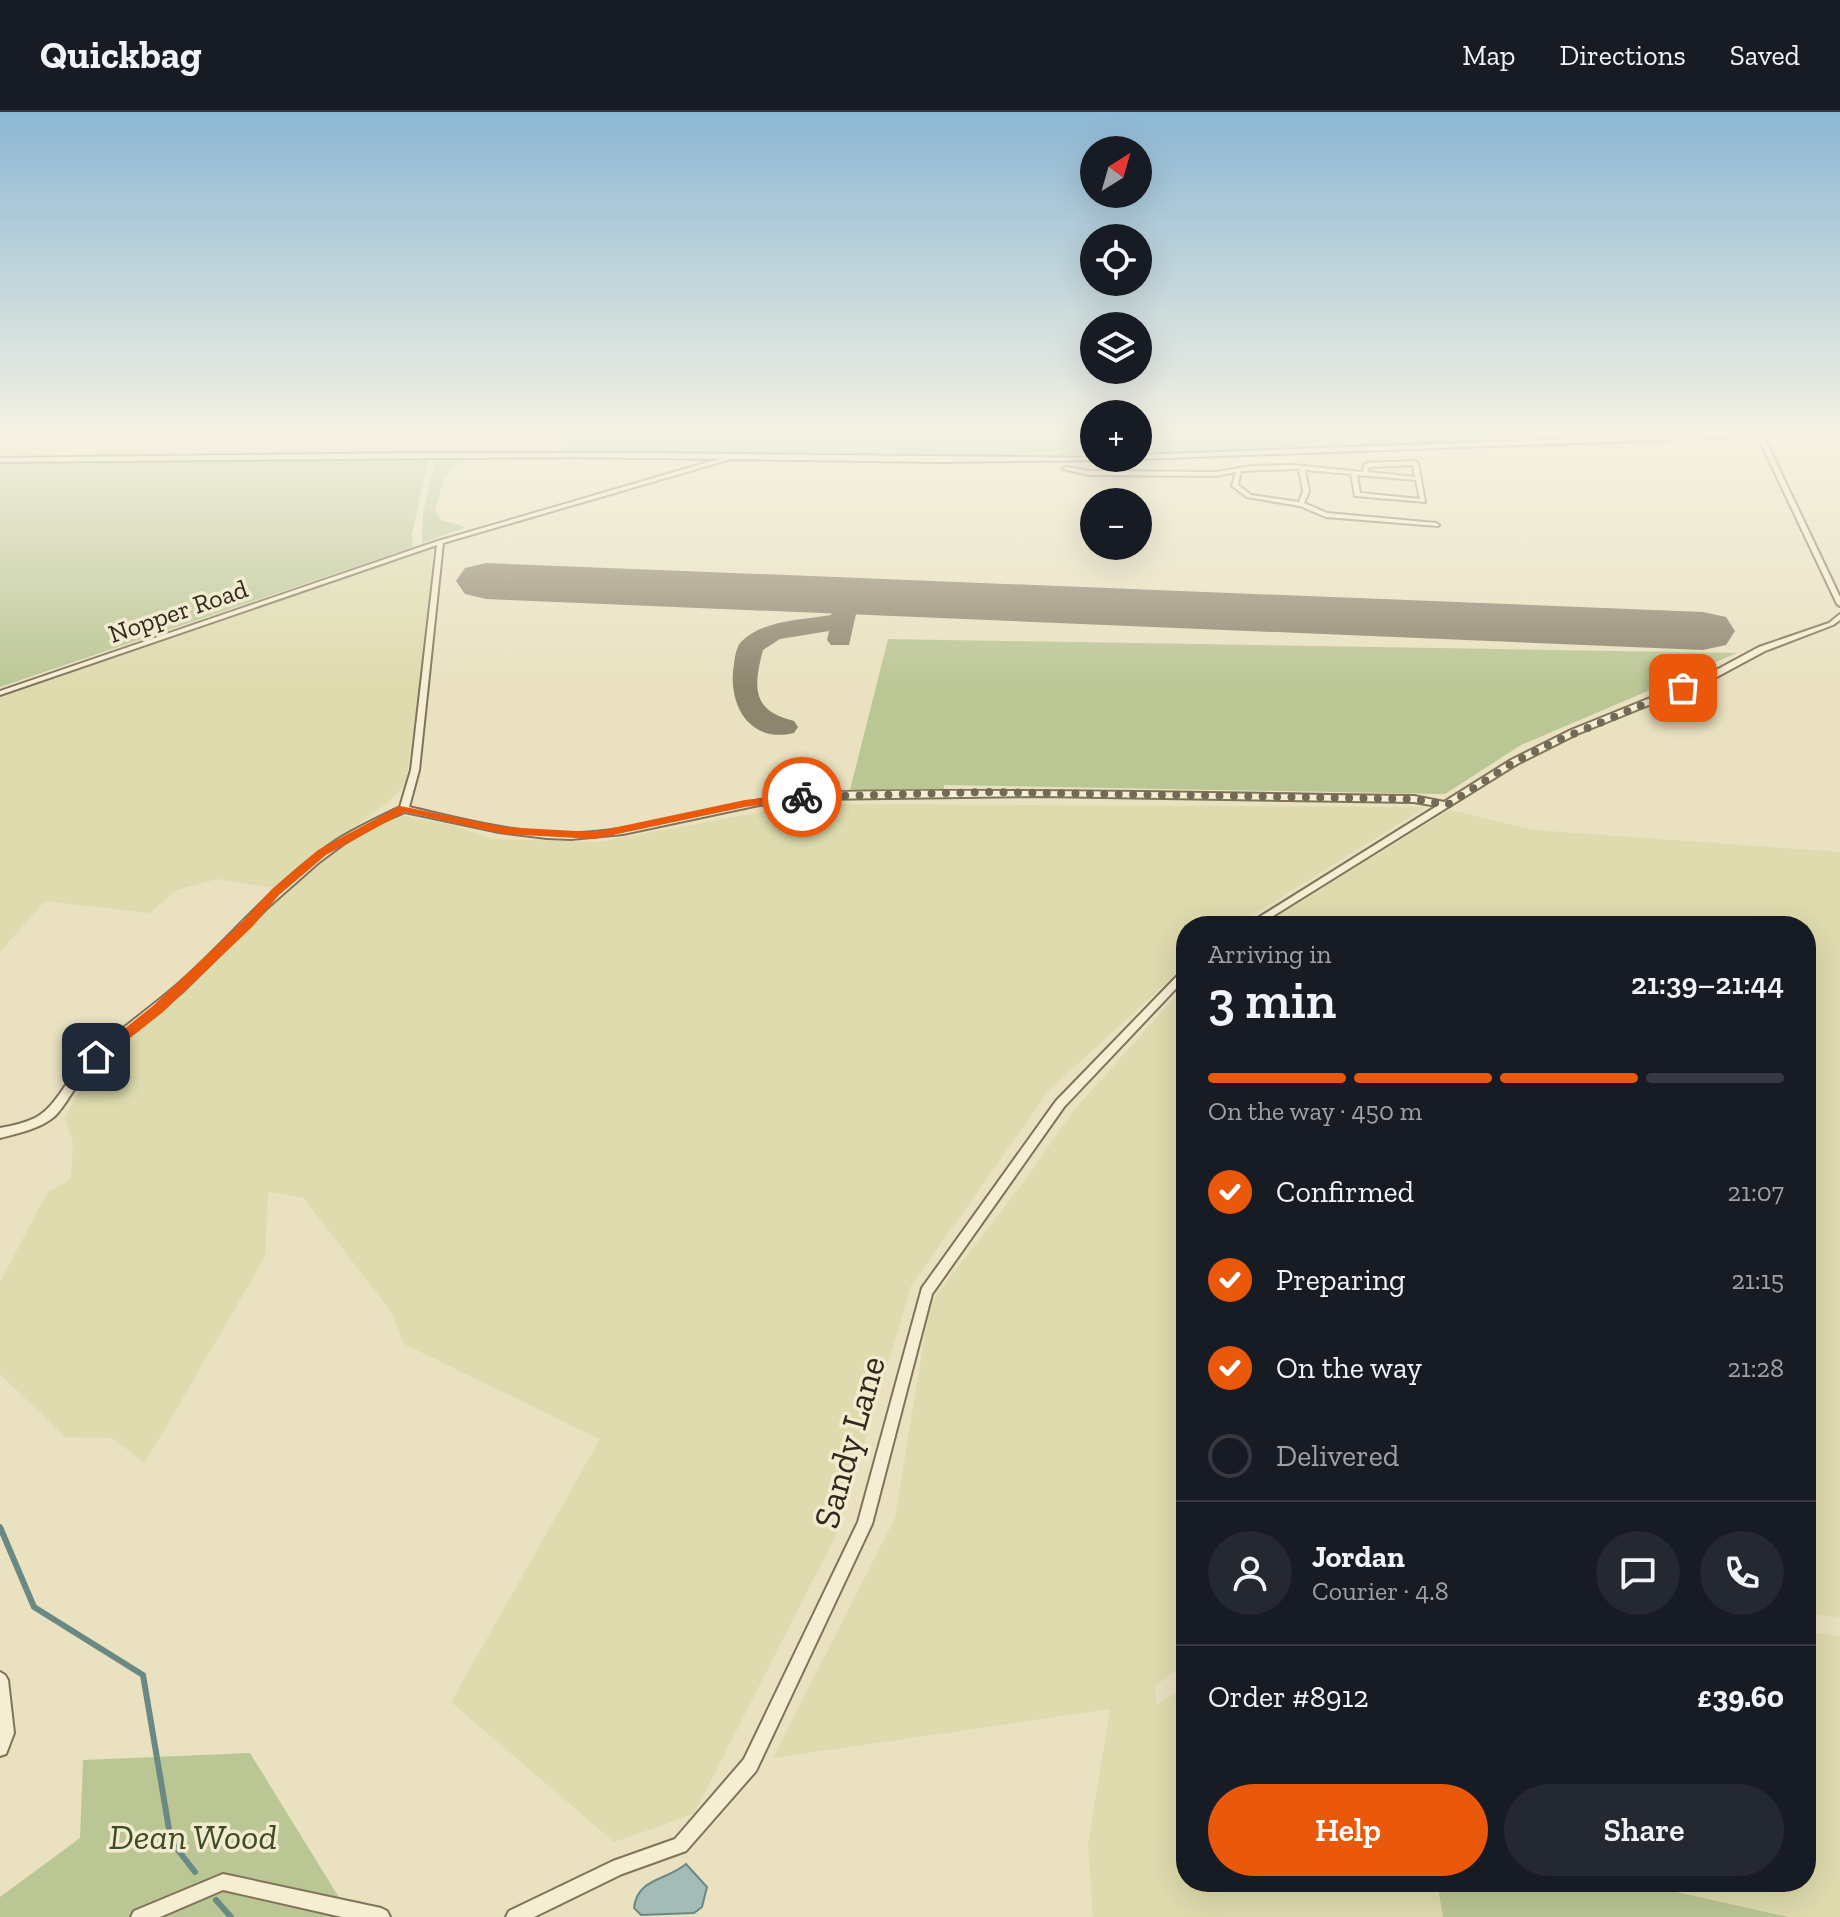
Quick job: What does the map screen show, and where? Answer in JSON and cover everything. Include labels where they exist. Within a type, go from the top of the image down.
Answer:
[{"type":"street","name":"Nopper Road","points":[[0,693],[440,542],[518,519]]},
{"type":"street","points":[[1373,519],[1436,525]]},
{"type":"street","points":[[1800,519],[1840,604]]},
{"type":"street","points":[[404,809],[415,770],[440,542]]},
{"type":"street","points":[[1266,916],[1514,762],[1574,732],[1710,677],[1762,649],[1798,638],[1840,616]]},
{"type":"street","points":[[0,1133],[36,1125],[54,1113],[96,1057],[168,1000],[275,893],[322,853],[404,809],[504,830],[594,835],[745,803],[813,796],[986,792],[1414,799],[1447,805]]},
{"type":"street","name":"Sandy Lane","points":[[515,1917],[619,1867],[680,1845],[750,1765],[865,1524],[926,1292],[1060,1104],[1176,982]]},
{"type":"street","points":[[0,1680],[6,1733],[0,1748]]},
{"type":"street","points":[[140,1917],[223,1882],[381,1917]]},
{"type":"shaded area","points":[[432,548],[428,614],[406,784],[388,802],[274,888],[217,879],[177,890],[149,913],[45,901],[0,952],[0,698]]},
{"type":"shaded area","points":[[804,804],[1426,807],[1251,916],[1176,916],[1176,974],[1050,1089],[911,1286],[839,1529],[694,1814],[614,1842],[451,1702],[600,1439],[404,1344],[391,1312],[303,1197],[268,1192],[265,1257],[145,1463],[112,1438],[65,1437],[0,1374],[0,1282],[47,1193],[71,1178],[73,1143],[65,1118],[87,1076],[165,1009],[232,945],[283,889],[329,852],[394,814],[452,825],[492,839],[598,842]]},
{"type":"shaded area","points":[[1449,810],[1535,830],[1840,852],[1840,1617],[1816,1614],[1816,916],[1277,916]]},
{"type":"shaded area","points":[[1176,996],[1176,1670],[1155,1686],[1157,1705],[1176,1693],[1176,1892],[1439,1892],[1443,1917],[1093,1917],[1088,1845],[1110,1709],[773,1758],[895,1518],[930,1303],[1026,1179],[1073,1111]]},
{"type":"shaded area","points":[[1816,1633],[1840,1636],[1840,1917],[1788,1917],[1677,1892],[1816,1892]]},
{"type":"green space","points":[[0,519],[415,519],[413,547],[0,687]]},
{"type":"green space","points":[[423,519],[441,519],[466,527],[422,543]]},
{"type":"green space","points":[[888,639],[1737,653],[1521,745],[1445,794],[944,785],[944,789],[850,790]]},
{"type":"green space","name":"Dean Wood","points":[[250,1753],[351,1917],[0,1917],[0,1897],[80,1838],[83,1760]]},
{"type":"green space","points":[[1439,1892],[1677,1892],[1788,1917],[1443,1917]]},
{"type":"water","points":[[686,1864],[707,1887],[702,1907],[694,1913],[641,1915],[634,1908],[636,1898],[646,1885]]},
{"type":"waterway","points":[[0,1527],[34,1607],[143,1675],[171,1841],[195,1872]]},
{"type":"waterway","points":[[216,1900],[231,1917]]},
{"type":"taxiway","points":[[840,640],[844,610],[891,598]]},
{"type":"taxiway","points":[[784,727],[769,725],[758,719],[746,698],[745,672],[751,646],[773,633],[842,621]]},
{"type":"runway","points":[[486,581],[1703,631]]},
{"type":"way so far","points":[[802,797],[986,792],[1414,799],[1447,805],[1514,762],[1574,732],[1683,688]]},
{"type":"route","points":[[96,1057],[158,1008],[248,923],[275,893],[322,853],[389,814],[404,809],[504,830],[594,835],[745,803],[802,797]]}]
